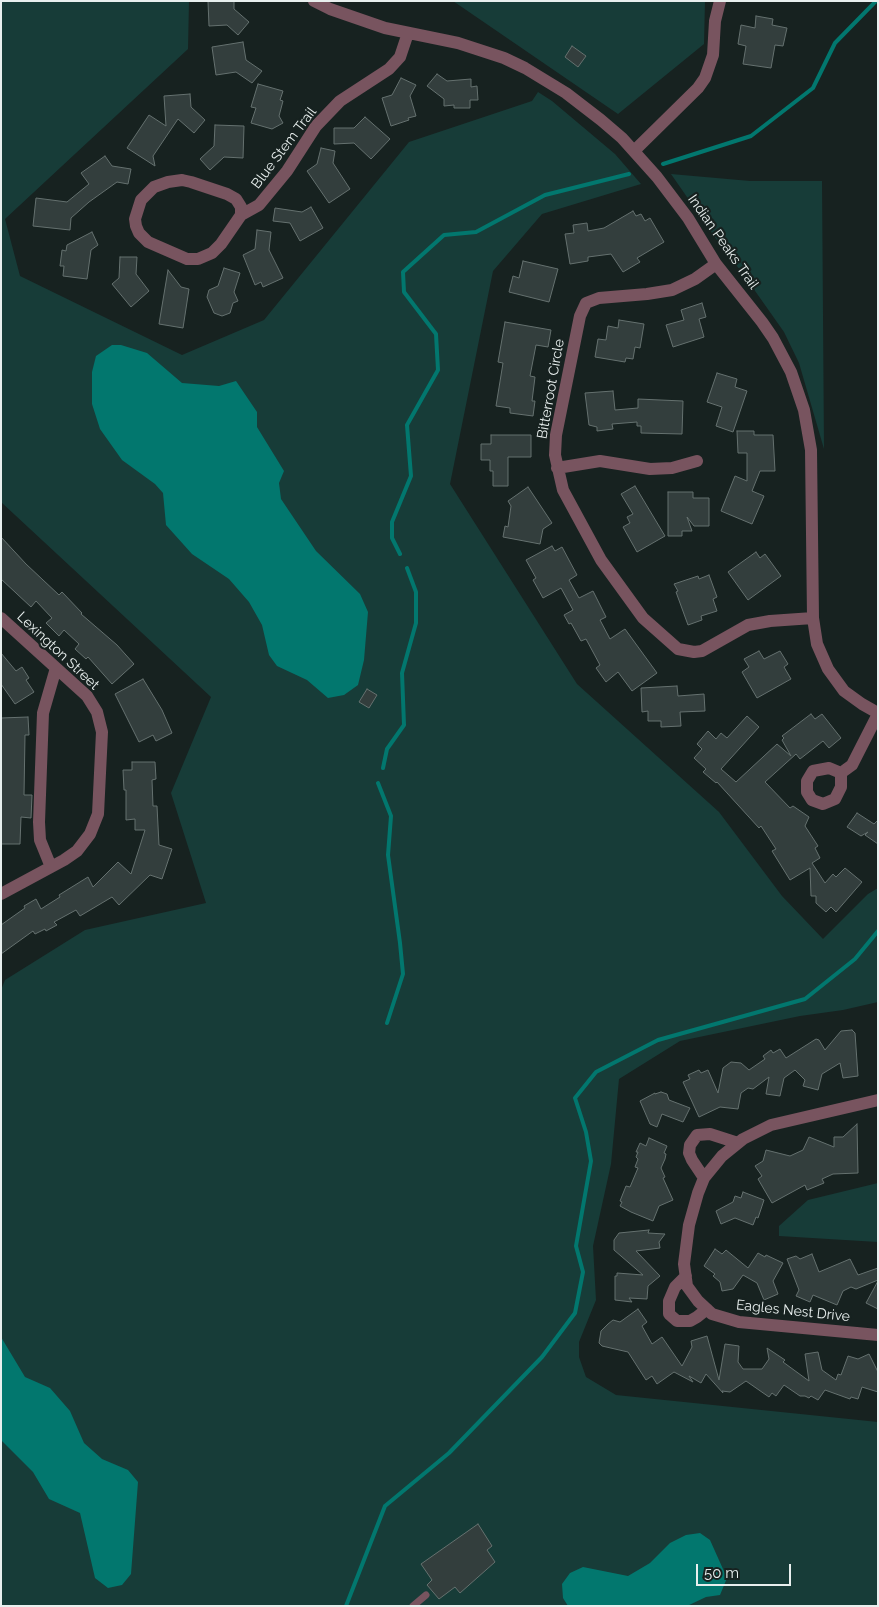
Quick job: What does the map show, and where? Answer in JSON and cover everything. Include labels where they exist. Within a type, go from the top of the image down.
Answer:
[{"type":"street","name":"Indian Peaks Trail","points":[[314,1],[330,9],[385,28],[458,43],[504,58],[526,68],[566,93],[601,120],[657,177],[688,218],[716,264],[773,338],[791,372],[804,410],[811,450],[813,618],[817,644],[828,669],[844,691],[878,713]]},
{"type":"street","points":[[634,152],[698,88],[705,78],[713,56],[715,21],[720,1]]},
{"type":"street","name":"Blue Stem Trail","points":[[241,215],[241,207],[236,199],[212,188],[182,180],[154,187],[141,200],[135,219],[139,233],[148,242],[187,259],[198,259],[212,253],[221,244],[241,215],[259,205],[287,171],[316,126],[340,101],[389,69],[400,57],[408,33]]},
{"type":"street","name":"Bitterroot Circle","points":[[716,264],[695,279],[672,290],[599,298],[586,302],[580,316],[556,435],[557,468],[563,490],[601,560],[643,618],[678,649],[694,652],[702,651],[748,625],[770,621],[780,622],[813,618]]},
{"type":"street","points":[[557,468],[600,460],[650,469],[672,468],[697,461]]},
{"type":"street","name":"Lexington Street","points":[[1,618],[87,696],[97,712],[102,732],[98,814],[90,834],[77,851],[1,894]]},
{"type":"street","points":[[51,867],[40,840],[39,822],[43,713],[56,668]]},
{"type":"street","points":[[841,774],[852,765],[878,713]]},
{"type":"street","name":"Eagles Nest Drive","points":[[878,1100],[771,1125],[743,1139],[722,1156],[704,1178],[698,1193],[689,1225],[684,1264],[687,1286],[698,1301],[712,1314],[739,1322],[878,1334]]},
{"type":"street","points":[[704,1178],[689,1153],[690,1145],[696,1135],[710,1134],[738,1143]]},
{"type":"street","points":[[686,1276],[675,1287],[668,1301],[669,1314],[677,1321],[690,1321],[707,1309]]},
{"type":"lane","points":[[413,1606],[426,1595]]},
{"type":"shaded area","points":[[1,1],[189,1],[188,49],[5,219],[20,276],[182,355],[264,320],[409,142],[532,101],[538,92],[552,101],[615,154],[641,184],[542,214],[493,271],[450,484],[577,684],[719,812],[782,896],[823,939],[868,894],[878,888],[878,1002],[680,1041],[619,1079],[611,1164],[593,1246],[596,1300],[579,1342],[579,1357],[586,1377],[616,1395],[878,1422],[878,1606],[1,1606],[1,990],[5,980],[85,930],[206,903],[171,793],[211,697],[1,502]]},
{"type":"shaded area","points":[[453,1],[705,1],[704,44],[618,114]]},
{"type":"shaded area","points":[[671,174],[750,181],[822,181],[824,449],[799,363],[784,332]]},
{"type":"shaded area","points":[[878,1183],[878,1242],[779,1236],[779,1226],[808,1200]]},
{"type":"water","points":[[112,345],[121,345],[147,353],[182,383],[219,386],[236,381],[257,412],[257,427],[284,471],[279,483],[281,499],[316,551],[360,594],[368,612],[364,660],[358,685],[344,695],[328,698],[307,680],[277,666],[269,655],[262,625],[249,602],[229,579],[192,554],[166,525],[163,493],[155,484],[122,460],[100,429],[92,404],[92,372],[96,356]]},
{"type":"water","points":[[1,1337],[25,1377],[50,1388],[70,1411],[84,1443],[102,1459],[128,1470],[138,1482],[131,1574],[122,1585],[108,1588],[95,1578],[80,1513],[49,1499],[33,1472],[1,1440]]},
{"type":"water","points":[[700,1533],[710,1540],[727,1578],[720,1595],[706,1597],[687,1606],[568,1606],[563,1598],[562,1584],[570,1573],[583,1567],[628,1576],[650,1563],[670,1543],[686,1535]]},
{"type":"building","points":[[208,1],[234,1],[234,9],[249,22],[238,35],[227,25],[209,26]]},
{"type":"building","points":[[756,16],[773,19],[772,25],[787,28],[783,46],[775,45],[771,68],[743,64],[746,46],[738,44],[741,25],[755,28]]},
{"type":"building","points":[[243,42],[246,60],[262,71],[252,83],[236,72],[216,75],[212,47]]},
{"type":"building","points":[[572,46],[586,56],[578,67],[565,57]]},
{"type":"building","points":[[437,74],[447,81],[471,79],[471,87],[477,86],[478,100],[470,100],[470,108],[454,108],[454,105],[444,106],[444,99],[427,86]]},
{"type":"building","points":[[401,78],[416,85],[410,96],[416,116],[391,126],[382,98],[392,95]]},
{"type":"building","points":[[258,84],[283,91],[280,100],[283,101],[279,116],[283,123],[272,129],[251,123],[256,108],[251,107]]},
{"type":"building","points":[[190,94],[191,107],[205,120],[194,133],[178,119],[153,156],[155,166],[127,148],[149,115],[166,126],[164,96]]},
{"type":"building","points":[[365,117],[390,139],[371,159],[354,143],[334,144],[334,128],[354,128]]},
{"type":"building","points":[[215,125],[244,126],[243,158],[224,157],[210,170],[200,159],[214,146]]},
{"type":"building","points":[[321,148],[335,151],[333,163],[350,189],[329,203],[307,171],[317,164]]},
{"type":"building","points":[[105,156],[112,166],[131,169],[128,184],[117,182],[89,202],[71,218],[70,230],[33,226],[36,198],[67,202],[89,184],[81,173]]},
{"type":"building","points":[[311,207],[323,228],[300,241],[290,223],[273,221],[275,208],[302,212]]},
{"type":"building","points":[[633,211],[636,216],[641,214],[645,221],[650,218],[664,242],[637,258],[640,262],[623,272],[611,254],[588,257],[588,261],[570,264],[565,234],[574,233],[573,225],[587,223],[588,231],[604,228]]},
{"type":"building","points":[[257,230],[271,232],[269,250],[283,278],[263,287],[261,282],[255,285],[243,255],[255,249]]},
{"type":"building","points":[[92,232],[98,245],[91,250],[87,279],[63,276],[64,266],[60,266],[62,250],[66,251],[67,245]]},
{"type":"building","points":[[120,257],[137,257],[136,274],[149,291],[131,307],[112,284],[119,278]]},
{"type":"building","points":[[523,261],[558,269],[549,302],[509,292],[513,276],[519,278]]},
{"type":"building","points":[[224,268],[240,273],[234,292],[238,301],[233,303],[230,313],[222,316],[214,313],[207,297],[209,290],[218,286]]},
{"type":"building","points":[[168,270],[181,287],[189,289],[183,328],[159,324]]},
{"type":"building","points":[[702,303],[706,317],[699,319],[704,337],[673,347],[666,325],[684,320],[681,310]]},
{"type":"building","points":[[619,320],[644,324],[640,348],[635,347],[633,359],[626,358],[625,362],[595,357],[598,339],[606,340],[608,326],[618,328]]},
{"type":"building","points":[[505,322],[551,330],[548,347],[536,345],[530,376],[535,377],[532,401],[535,401],[533,416],[510,413],[510,408],[496,406],[503,363],[498,362]]},
{"type":"building","points":[[717,373],[737,379],[735,387],[747,391],[733,432],[716,426],[722,407],[707,402]]},
{"type":"building","points":[[613,391],[615,410],[638,408],[638,399],[683,401],[682,434],[641,433],[641,426],[637,426],[637,422],[612,424],[613,429],[597,431],[597,427],[589,425],[585,393]]},
{"type":"building","points":[[737,431],[754,431],[754,435],[773,435],[775,471],[760,471],[752,491],[764,496],[752,524],[721,511],[735,476],[747,481],[747,453],[738,453]]},
{"type":"building","points":[[491,435],[531,435],[531,457],[508,457],[508,486],[493,486],[493,471],[490,471],[490,460],[481,460],[481,444],[491,444]]},
{"type":"building","points":[[635,486],[665,536],[637,552],[623,527],[630,523],[627,517],[633,514],[621,494]]},
{"type":"building","points":[[528,487],[552,523],[543,529],[540,544],[503,537],[505,526],[508,527],[511,506],[508,501]]},
{"type":"building","points":[[668,492],[693,492],[693,498],[709,498],[709,526],[694,526],[687,517],[692,531],[682,531],[682,536],[668,536]]},
{"type":"building","points":[[1,537],[59,595],[62,592],[81,614],[117,645],[134,664],[112,684],[88,657],[86,659],[75,649],[79,644],[64,630],[59,636],[46,623],[52,618],[36,601],[31,607],[1,579]]},
{"type":"building","points":[[552,546],[555,551],[562,547],[577,575],[569,580],[579,598],[593,591],[606,617],[600,620],[610,639],[625,629],[657,673],[632,691],[618,672],[606,682],[596,668],[600,665],[586,639],[581,641],[564,615],[573,610],[561,588],[543,598],[533,580],[536,578],[526,560]]},
{"type":"building","points":[[756,552],[760,558],[765,554],[781,576],[748,600],[728,572]]},
{"type":"building","points":[[709,575],[717,597],[713,599],[717,611],[701,616],[702,620],[688,625],[676,592],[678,591],[674,584],[698,576],[699,579]]},
{"type":"building","points":[[759,651],[764,659],[780,651],[788,664],[784,667],[791,679],[757,698],[742,672],[749,667],[744,659]]},
{"type":"building","points":[[1,653],[16,671],[22,667],[29,678],[26,680],[34,692],[15,704],[1,684]]},
{"type":"building","points":[[143,679],[162,710],[172,733],[156,741],[153,735],[139,742],[115,694]]},
{"type":"building","points":[[677,686],[678,696],[704,694],[705,711],[680,712],[681,726],[661,727],[661,721],[648,721],[648,711],[642,712],[641,688]]},
{"type":"building","points":[[367,689],[377,695],[369,708],[359,702]]},
{"type":"building","points":[[811,714],[815,719],[822,714],[841,738],[829,748],[823,741],[800,759],[796,754],[765,782],[790,808],[793,806],[809,817],[805,826],[818,846],[815,848],[820,858],[812,863],[825,883],[833,874],[836,877],[845,868],[862,882],[836,912],[831,907],[826,912],[816,903],[816,896],[811,896],[810,868],[790,880],[772,851],[776,849],[761,826],[759,828],[717,782],[703,772],[706,769],[694,758],[702,749],[697,744],[708,731],[716,739],[721,733],[727,738],[747,716],[759,727],[721,769],[736,782],[777,744],[791,756],[782,740],[784,738],[782,736]]},
{"type":"building","points":[[28,717],[29,735],[25,735],[24,795],[32,795],[31,818],[21,817],[20,844],[1,844],[1,718]]},
{"type":"building","points":[[132,762],[155,762],[156,779],[152,780],[153,806],[157,806],[159,845],[172,849],[162,879],[150,875],[119,905],[112,897],[80,916],[76,910],[54,922],[57,925],[46,931],[45,929],[35,934],[33,931],[1,954],[1,925],[25,908],[24,906],[36,899],[41,909],[88,877],[93,887],[118,862],[131,874],[145,830],[135,830],[135,819],[126,820],[126,790],[124,790],[123,770],[132,770]]},
{"type":"building","points":[[857,813],[874,824],[878,820],[878,844],[865,835],[868,832],[861,836],[847,827]]},
{"type":"building","points":[[852,1030],[855,1033],[858,1076],[843,1078],[840,1063],[822,1074],[818,1090],[803,1086],[805,1080],[795,1070],[784,1078],[780,1096],[766,1094],[769,1077],[753,1089],[748,1088],[741,1093],[738,1109],[720,1107],[699,1117],[683,1082],[690,1079],[688,1075],[699,1070],[701,1073],[708,1070],[718,1093],[723,1068],[731,1062],[741,1063],[749,1070],[765,1059],[763,1056],[771,1050],[773,1053],[780,1049],[786,1058],[816,1039],[819,1040],[825,1050],[841,1031]]},
{"type":"building","points":[[661,1092],[667,1094],[669,1100],[690,1108],[683,1122],[662,1114],[657,1127],[650,1124],[640,1101]]},
{"type":"building","points":[[857,1124],[858,1173],[833,1174],[822,1179],[824,1183],[807,1190],[805,1185],[772,1203],[758,1179],[762,1176],[755,1166],[763,1161],[766,1150],[790,1156],[803,1150],[809,1137],[834,1147],[834,1137],[843,1137]]},
{"type":"building","points":[[649,1138],[667,1146],[661,1168],[665,1177],[663,1178],[673,1200],[659,1206],[653,1221],[620,1206],[626,1186],[630,1187],[638,1168],[635,1167],[638,1159],[636,1157],[638,1152],[636,1152],[640,1143],[646,1146]]},
{"type":"building","points":[[743,1192],[764,1200],[758,1218],[756,1217],[753,1225],[735,1218],[721,1224],[716,1211],[733,1202],[735,1196],[741,1198]]},
{"type":"building","points":[[649,1230],[648,1233],[665,1234],[659,1242],[660,1248],[636,1251],[660,1276],[648,1286],[647,1299],[629,1298],[632,1302],[615,1300],[615,1276],[617,1276],[617,1273],[643,1275],[614,1250],[614,1240],[619,1233]]},
{"type":"building","points":[[715,1249],[722,1254],[726,1250],[748,1268],[758,1253],[783,1263],[773,1281],[778,1294],[764,1300],[757,1283],[743,1275],[733,1289],[722,1291],[720,1282],[713,1276],[715,1274],[704,1266]]},
{"type":"building","points":[[812,1254],[819,1272],[850,1259],[858,1275],[878,1268],[878,1280],[856,1289],[851,1287],[843,1291],[837,1305],[813,1295],[810,1302],[796,1296],[799,1290],[787,1259],[796,1256],[800,1259]]},
{"type":"building","points":[[878,1281],[878,1309],[866,1303]]},
{"type":"building","points":[[638,1309],[647,1322],[642,1326],[652,1344],[662,1337],[682,1366],[692,1347],[691,1341],[707,1336],[719,1380],[725,1344],[739,1346],[738,1362],[743,1369],[762,1369],[769,1359],[767,1348],[785,1360],[783,1362],[809,1381],[805,1354],[818,1352],[822,1370],[836,1380],[838,1374],[841,1375],[848,1356],[858,1359],[869,1354],[878,1372],[878,1392],[862,1387],[858,1399],[851,1397],[850,1399],[825,1390],[818,1400],[811,1396],[809,1398],[800,1396],[784,1385],[776,1396],[772,1393],[769,1397],[746,1381],[730,1392],[722,1391],[723,1393],[706,1374],[701,1383],[689,1376],[693,1382],[674,1372],[657,1384],[652,1376],[646,1380],[628,1352],[602,1346],[599,1343],[601,1331],[608,1324],[613,1320],[620,1322]]},
{"type":"building","points":[[478,1524],[492,1546],[487,1550],[495,1562],[460,1593],[455,1587],[439,1599],[427,1585],[432,1580],[421,1564]]},
{"type":"waterway","points":[[663,164],[751,136],[813,88],[835,43],[876,1]]},
{"type":"waterway","points":[[400,554],[392,538],[392,522],[411,476],[407,425],[438,370],[436,334],[404,292],[403,272],[444,235],[476,232],[545,195],[629,174]]},
{"type":"waterway","points":[[383,768],[387,749],[404,725],[402,673],[416,623],[416,592],[407,568]]},
{"type":"waterway","points":[[378,783],[391,816],[388,855],[403,974],[387,1023]]},
{"type":"waterway","points":[[346,1606],[385,1506],[449,1453],[542,1357],[575,1313],[583,1272],[576,1246],[591,1161],[586,1132],[575,1098],[596,1072],[658,1040],[805,999],[855,959],[878,931]]}]
